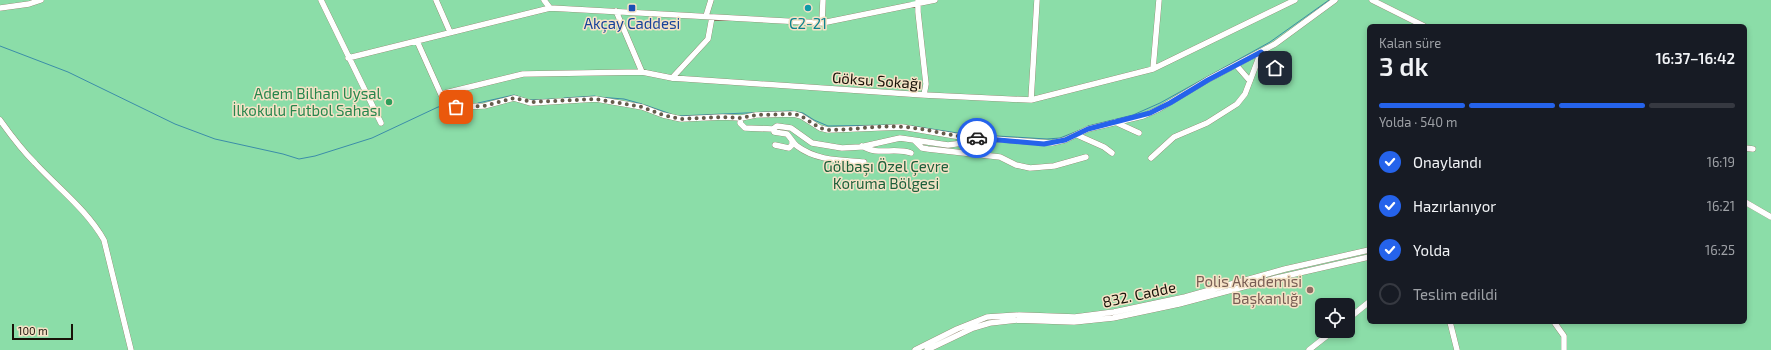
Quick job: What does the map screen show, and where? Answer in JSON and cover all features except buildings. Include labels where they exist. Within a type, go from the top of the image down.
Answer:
[{"type":"street","points":[[0,8],[29,4],[41,0]]},
{"type":"street","points":[[321,0],[381,123]]},
{"type":"street","points":[[436,0],[450,32]]},
{"type":"street","points":[[544,0],[550,8]]},
{"type":"street","points":[[706,16],[711,0]]},
{"type":"street","points":[[822,23],[823,0]]},
{"type":"street","points":[[348,58],[550,8],[822,23],[918,2],[935,0]]},
{"type":"street","points":[[1031,100],[1037,0]]},
{"type":"street","points":[[1153,68],[1158,0]]},
{"type":"street","name":"Göksu Sokağı","points":[[417,41],[442,96],[523,74],[642,72],[672,78],[924,95],[1031,100],[1153,68],[1295,0]]},
{"type":"street","points":[[456,107],[484,106],[514,98],[532,102],[558,102],[587,99],[642,107],[674,119],[741,118],[756,115],[794,114],[801,116],[820,128],[828,130],[902,127],[961,137],[996,138],[1044,144],[1065,140],[1088,129],[1150,113],[1261,52],[1314,17],[1335,0]]},
{"type":"street","points":[[1372,0],[1420,24]]},
{"type":"street","points":[[918,2],[926,84],[924,95]]},
{"type":"street","points":[[616,11],[642,72]]},
{"type":"street","points":[[672,78],[708,39],[712,17]]},
{"type":"street","points":[[1261,52],[1276,70]]},
{"type":"street","points":[[1151,158],[1174,137],[1207,123],[1237,104],[1245,94],[1261,52]]},
{"type":"street","points":[[1236,65],[1250,81]]},
{"type":"street","points":[[741,118],[740,123],[742,127],[773,129],[777,126],[791,128],[812,143],[842,148],[862,146],[900,138],[948,145],[996,138]]},
{"type":"street","points":[[0,120],[32,160],[98,230],[104,240],[131,350]]},
{"type":"street","points":[[1114,122],[1139,133]]},
{"type":"street","points":[[773,129],[774,132],[787,134],[795,145],[806,152],[836,161],[864,162]]},
{"type":"street","points":[[1077,135],[1104,147],[1112,153]]},
{"type":"street","points":[[915,140],[919,145],[928,150],[1000,157],[1016,165],[1030,168],[1054,166],[1086,157]]},
{"type":"street","points":[[775,145],[789,148],[792,145],[792,141]]},
{"type":"street","points":[[862,146],[879,151],[901,150],[911,153]]},
{"type":"street","points":[[1747,148],[1753,149]]},
{"type":"street","points":[[1747,203],[1771,217]]},
{"type":"street","name":"832. Cadde","points":[[927,350],[942,340],[987,317],[1019,315],[1068,317],[1103,314],[1185,297],[1305,265],[1367,250]]},
{"type":"street","name":"832. Cadde","points":[[915,350],[990,323],[1017,320],[1066,322],[1107,319],[1180,304],[1306,271],[1367,257]]},
{"type":"street","points":[[1305,265],[1306,271]]},
{"type":"street","points":[[1355,313],[1367,304]]},
{"type":"street","points":[[1450,324],[1457,350]]},
{"type":"street","points":[[1555,324],[1564,336],[1564,350]]},
{"type":"street","points":[[1309,350],[1324,338]]},
{"type":"green space","name":"Gölbaşı Özel Çevre Koruma Bölgesi","points":[[0,0],[1771,0],[1771,350],[0,350]]},
{"type":"waterway","points":[[1088,126],[1133,115],[1160,103],[1270,42],[1329,0]]},
{"type":"waterway","points":[[0,46],[68,72],[175,124],[215,139],[299,159],[315,156],[372,138],[438,107],[455,105]]},
{"type":"waterway","points":[[478,103],[514,95],[529,100],[555,99]]},
{"type":"waterway","points":[[564,98],[595,96]]},
{"type":"waterway","points":[[598,97],[624,99],[642,104]]},
{"type":"waterway","points":[[645,105],[671,114]]},
{"type":"waterway","points":[[678,116],[791,111],[803,113],[828,126],[895,125]]},
{"type":"waterway","points":[[912,126],[964,134],[1047,139],[1060,138],[1080,130]]},
{"type":"way so far","points":[[456,107],[475,108],[514,98],[527,102],[558,102],[596,99],[642,107],[674,119],[723,117],[741,118],[756,115],[794,114],[801,116],[820,128],[828,130],[902,127],[922,129],[961,137],[977,138]]},
{"type":"place","name":"Akçay Caddesi","points":[[632,8]]},
{"type":"place","name":"C2-21","points":[[808,8]]},
{"type":"place","name":"Adem Bilhan Uysal İlkokulu Futbol Sahası","points":[[389,102]]},
{"type":"place","name":"Polis Akademisi Başkanlığı","points":[[1310,290]]},
{"type":"route","points":[[977,138],[1006,139],[1044,144],[1058,142],[1088,129],[1150,113],[1261,52],[1275,68]]}]
